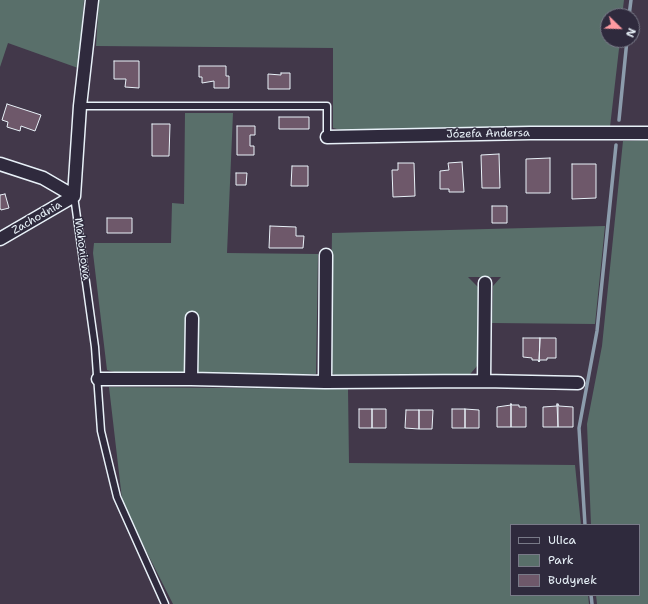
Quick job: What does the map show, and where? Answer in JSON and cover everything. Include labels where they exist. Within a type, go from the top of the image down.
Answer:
[{"type":"street","name":"Mahoniowa","points":[[74,196],[80,106],[92,0]]},
{"type":"street","name":"Józefa Andersa","points":[[327,137],[530,132],[648,133]]},
{"type":"street","points":[[0,164],[42,178],[74,196]]},
{"type":"street","name":"Zachodnia","points":[[0,239],[74,196]]},
{"type":"street","points":[[325,382],[326,255]]},
{"type":"street","points":[[484,381],[485,283]]},
{"type":"street","points":[[191,379],[192,318]]},
{"type":"street","points":[[98,379],[191,379],[325,382],[484,381],[578,383]]},
{"type":"lane","points":[[80,106],[327,106],[327,137]]},
{"type":"lane","name":"Mahoniowa","points":[[74,196],[95,347],[101,431],[117,497],[165,604]]},
{"type":"green space","points":[[0,0],[84,0],[78,68],[8,43],[0,67]]},
{"type":"green space","points":[[99,0],[624,0],[623,8],[600,8],[600,48],[619,48],[610,127],[345,131],[333,128],[333,48],[96,46]]},
{"type":"green space","points":[[185,113],[233,113],[227,253],[318,254],[316,374],[122,374],[107,370],[93,253],[94,243],[171,243],[172,203],[184,204]]},
{"type":"green space","points":[[648,140],[648,604],[597,604],[596,596],[640,596],[640,524],[591,524],[587,424],[602,346],[623,141]]},
{"type":"green space","points":[[605,226],[595,324],[492,323],[493,286],[501,277],[468,277],[478,287],[477,366],[466,379],[341,377],[333,374],[330,368],[332,233]]},
{"type":"green space","points":[[109,387],[348,389],[349,463],[575,465],[581,524],[510,524],[510,596],[588,596],[589,604],[173,604],[132,523],[122,499]]},
{"type":"building","points":[[114,61],[139,61],[139,88],[125,87],[126,79],[114,79]]},
{"type":"building","points":[[199,66],[226,66],[226,76],[229,76],[229,88],[214,88],[214,81],[202,83],[202,77],[199,77]]},
{"type":"building","points":[[281,73],[290,73],[290,89],[268,89],[268,74],[281,75]]},
{"type":"building","points":[[7,104],[41,115],[35,131],[21,126],[20,131],[7,127],[8,122],[2,120]]},
{"type":"building","points":[[279,117],[309,117],[309,129],[279,129]]},
{"type":"building","points":[[152,124],[170,124],[169,156],[152,156]]},
{"type":"building","points":[[237,126],[255,126],[255,135],[250,135],[250,146],[254,146],[254,155],[237,155]]},
{"type":"building","points":[[499,154],[500,188],[482,188],[481,155]]},
{"type":"building","points":[[550,158],[550,193],[526,193],[526,159]]},
{"type":"building","points":[[462,162],[464,192],[449,192],[449,189],[440,189],[440,171],[449,170],[448,163]]},
{"type":"building","points":[[398,163],[414,163],[415,196],[393,197],[392,170],[398,170]]},
{"type":"building","points":[[572,164],[596,164],[596,198],[572,199]]},
{"type":"building","points":[[292,166],[308,166],[308,186],[291,186]]},
{"type":"building","points":[[236,173],[247,173],[246,185],[236,185]]},
{"type":"building","points":[[5,194],[9,208],[1,210],[0,195]]},
{"type":"building","points":[[492,206],[507,206],[507,223],[492,223]]},
{"type":"building","points":[[107,218],[132,218],[132,233],[107,233]]},
{"type":"building","points":[[270,226],[296,227],[296,236],[304,236],[303,248],[269,248]]},
{"type":"building","points":[[523,338],[540,338],[539,362],[538,360],[532,360],[532,358],[523,357]]},
{"type":"building","points":[[540,338],[556,338],[556,358],[547,358],[547,360],[540,360],[539,362]]},
{"type":"building","points":[[511,404],[519,405],[519,407],[526,407],[526,427],[511,427]]},
{"type":"building","points":[[557,404],[558,427],[543,427],[543,407],[557,406]]},
{"type":"building","points":[[558,404],[559,406],[573,407],[573,427],[558,427]]},
{"type":"building","points":[[511,405],[511,427],[497,427],[497,407]]},
{"type":"building","points":[[359,409],[372,409],[372,428],[359,428]]},
{"type":"building","points":[[372,409],[386,409],[386,428],[372,428]]},
{"type":"building","points":[[452,409],[465,409],[465,428],[452,428]]},
{"type":"building","points":[[465,409],[479,410],[479,428],[465,428]]},
{"type":"building","points":[[406,410],[419,410],[419,429],[405,428]]},
{"type":"building","points":[[419,410],[433,410],[432,429],[419,429]]},
{"type":"waterway","points":[[630,8],[631,0]]},
{"type":"waterway","points":[[619,120],[626,48]]},
{"type":"waterway","points":[[585,524],[579,428],[597,331],[616,145]]},
{"type":"waterway","points":[[591,596],[592,604]]}]
